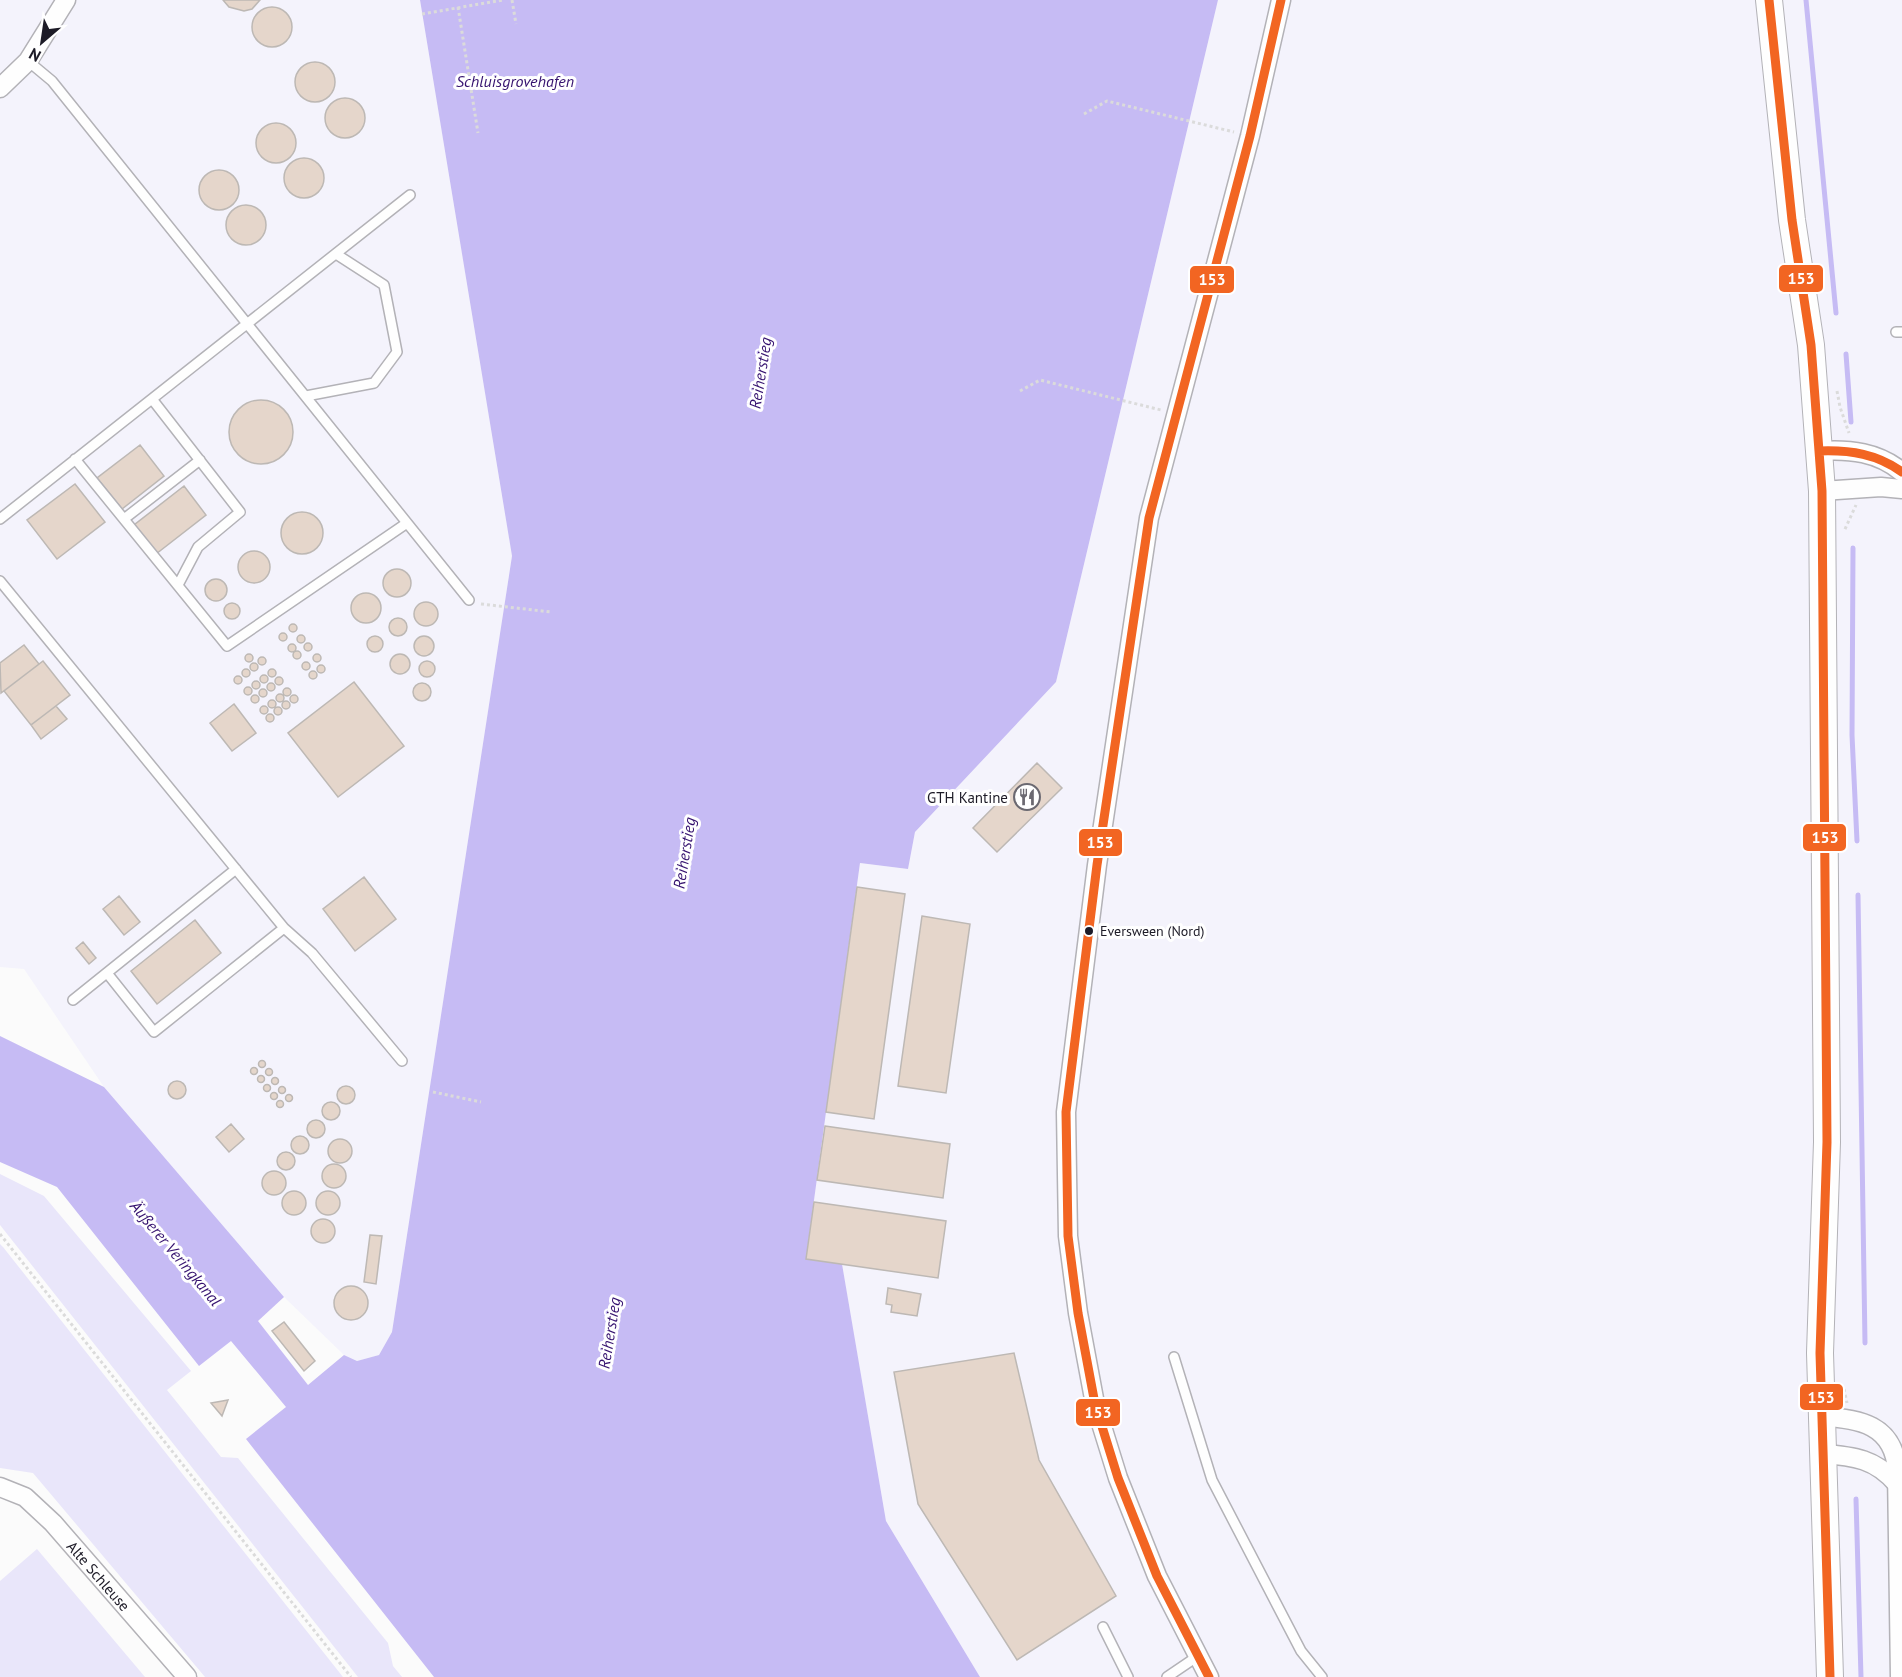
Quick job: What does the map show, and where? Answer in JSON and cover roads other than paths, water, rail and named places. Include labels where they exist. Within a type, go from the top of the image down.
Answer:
[{"type":"main road","points":[[1769,0],[1792,220],[1811,345],[1822,491],[1827,1142],[1820,1312],[1822,1454],[1830,1677]]},
{"type":"street","points":[[0,88],[28,61],[66,0]]},
{"type":"street","points":[[1209,1677],[1149,1557],[1118,1478],[1095,1404],[1078,1313],[1068,1236],[1065,1180],[1066,1112],[1097,865],[1149,518],[1250,136],[1281,0]]},
{"type":"street","points":[[1820,450],[1864,453],[1892,464],[1902,472]]},
{"type":"street","points":[[1822,491],[1881,487],[1902,489]]},
{"type":"street","points":[[1821,1417],[1852,1418],[1880,1432],[1894,1452],[1897,1484],[1900,1677]]},
{"type":"street","points":[[1822,1454],[1860,1457],[1881,1467],[1897,1484]]},
{"type":"street","name":"Alte Schleuse","points":[[0,1486],[25,1497],[53,1523],[187,1677]]},
{"type":"lane","points":[[28,61],[52,81],[469,600]]},
{"type":"lane","points":[[0,519],[410,195]]},
{"type":"lane","points":[[306,396],[374,383],[397,352],[384,285],[336,254]]},
{"type":"lane","points":[[152,399],[240,512],[198,547],[178,585]]},
{"type":"lane","points":[[75,459],[227,646],[407,523]]},
{"type":"lane","points":[[124,519],[200,460]]},
{"type":"lane","points":[[0,581],[284,928],[312,953],[402,1061]]},
{"type":"lane","points":[[74,1000],[236,869]]},
{"type":"lane","points":[[106,973],[154,1032],[284,928]]},
{"type":"lane","points":[[1174,1357],[1212,1480],[1301,1651],[1322,1677]]},
{"type":"lane","points":[[1103,1628],[1128,1677]]},
{"type":"lane","points":[[1167,1677],[1198,1656]]},
{"type":"water","points":[[420,0],[1218,0],[1056,682],[915,832],[908,869],[860,863],[806,1259],[842,1264],[886,1521],[980,1677],[434,1677],[246,1439],[286,1407],[231,1341],[199,1366],[57,1187],[0,1162],[0,1036],[104,1087],[284,1297],[258,1321],[308,1385],[344,1355],[357,1361],[379,1355],[392,1332],[512,556]]},
{"type":"waterway","points":[[1806,0],[1836,313]]},
{"type":"waterway","points":[[1846,354],[1851,422]]},
{"type":"waterway","points":[[1853,548],[1852,735],[1857,841]]},
{"type":"waterway","points":[[1858,895],[1865,1343]]},
{"type":"waterway","points":[[1856,1499],[1861,1677]]},
{"type":"place","name":"GTH Kantine","points":[[1027,797]]},
{"type":"place","name":"Eversween (Nord)","points":[[1089,931]]},
{"type":"water label","name":"Schluisgrovehafen","points":[[515,81]]},
{"type":"water label","name":"Reiherstieg","points":[[760,373]]},
{"type":"water label","name":"Reiherstieg","points":[[684,853]]},
{"type":"water label","name":"Äußerer Veringkanal","points":[[176,1253]]},
{"type":"water label","name":"Reiherstieg","points":[[609,1333]]}]
